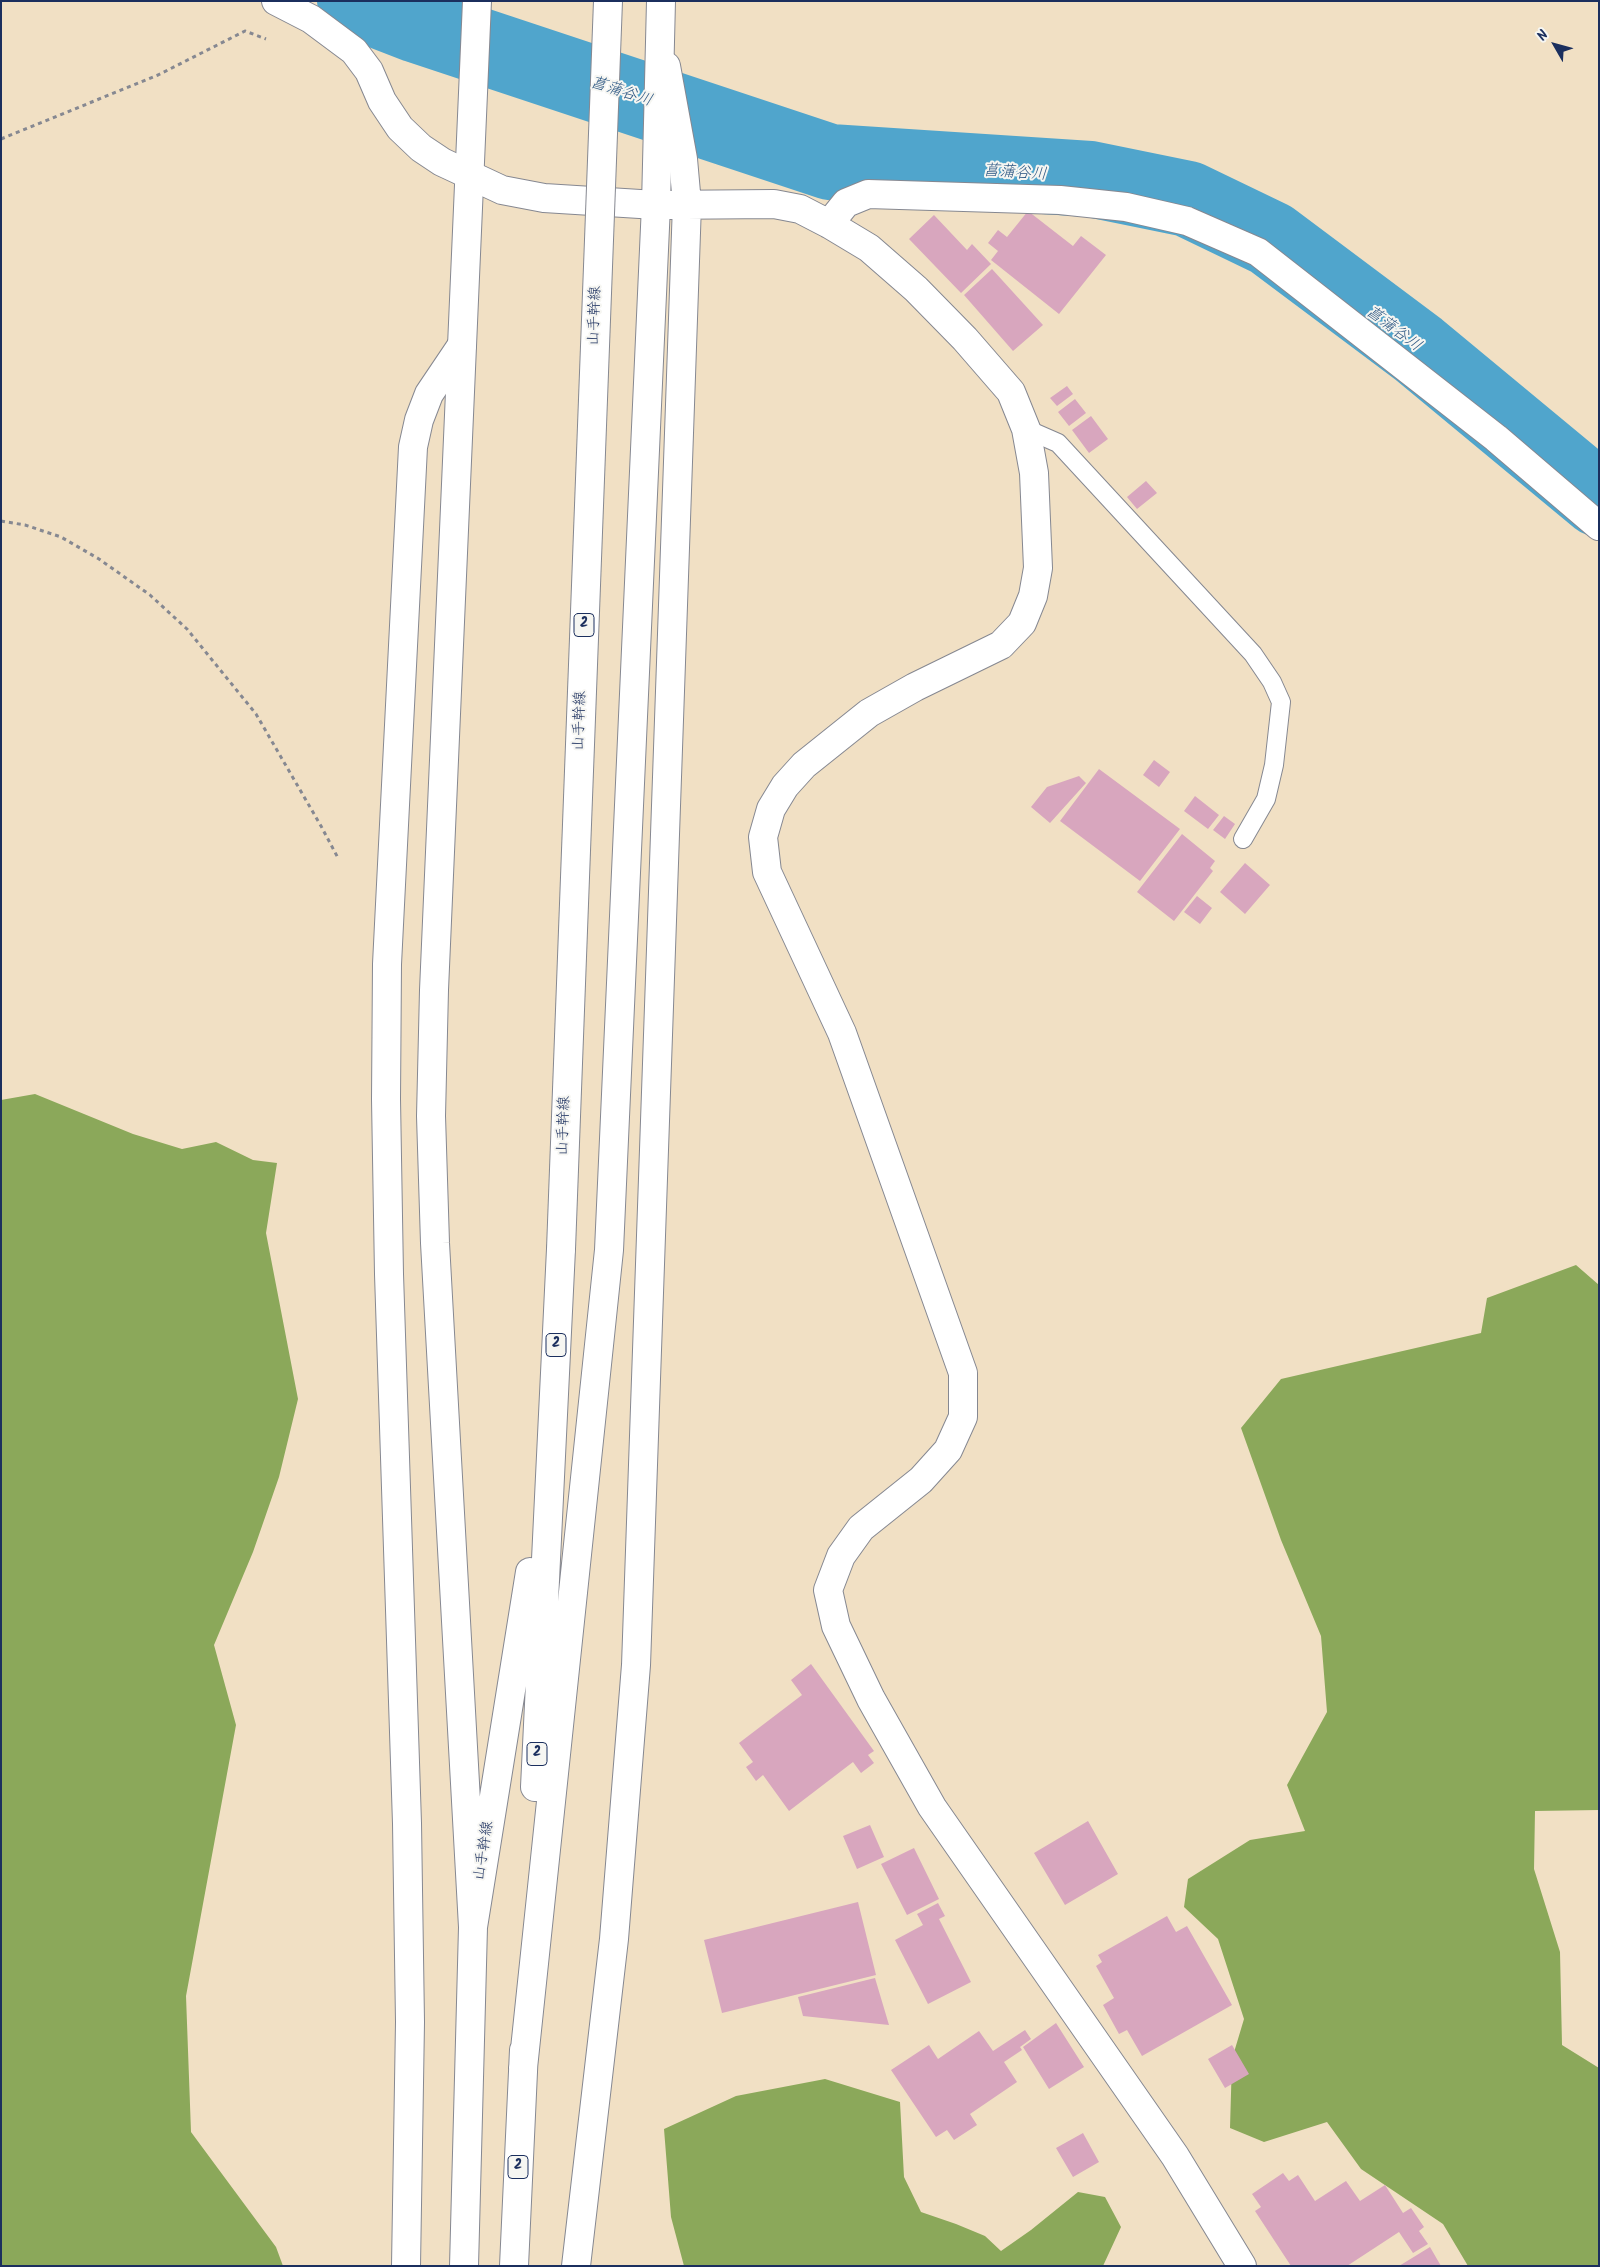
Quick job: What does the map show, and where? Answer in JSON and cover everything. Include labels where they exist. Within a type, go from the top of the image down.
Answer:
[{"type":"street","points":[[276,1],[311,19],[354,51],[370,71],[382,101],[400,128],[421,148],[442,162],[502,190],[544,198],[656,205],[774,204],[800,209],[869,248],[916,289],[965,338],[1010,392],[1026,430],[1034,473],[1038,568],[1033,596],[1022,623],[1001,646],[915,687],[869,713],[804,765],[785,786],[771,809],[763,837],[767,872],[842,1033],[963,1373],[963,1418],[948,1450],[922,1480],[861,1528],[841,1556],[828,1590],[836,1626],[872,1699],[932,1807],[1175,2156],[1242,2266]]},
{"type":"street","points":[[473,1927],[435,1243],[431,1116],[434,990],[478,1]]},
{"type":"street","name":"山手幹線","points":[[514,2266],[561,1249],[608,1]]},
{"type":"street","points":[[523,2068],[609,1250],[656,205],[661,1]]},
{"type":"street","points":[[576,2266],[614,1939],[636,1665],[687,204],[683,159],[660,35]]},
{"type":"street","points":[[829,224],[846,203],[868,194],[1060,200],[1126,207],[1187,221],[1258,252],[1496,438],[1599,526]]},
{"type":"street","points":[[406,2266],[409,1992],[406,1813],[389,1274],[386,1099],[387,964],[413,447],[419,420],[430,394],[462,345]]},
{"type":"street","name":"山手幹線","points":[[464,2266],[473,1927],[551,1441]]},
{"type":"lane","points":[[1026,430],[1058,443],[1253,654],[1272,682],[1281,702],[1274,765],[1266,799],[1242,839]]},
{"type":"path","points":[[1,140],[158,75],[245,31],[270,41]]},
{"type":"path","points":[[1,521],[25,525],[61,537],[99,559],[150,595],[188,628],[256,714],[322,826],[338,858]]},
{"type":"green space","points":[[35,1094],[133,1134],[182,1149],[216,1142],[253,1160],[277,1163],[266,1233],[298,1399],[279,1477],[253,1552],[214,1645],[236,1725],[186,1996],[191,2132],[276,2247],[283,2266],[1,2266],[1,1100]]},
{"type":"green space","points":[[1576,1265],[1599,1285],[1599,1810],[1535,1811],[1534,1869],[1560,1952],[1562,2045],[1599,2068],[1599,2266],[1468,2266],[1443,2224],[1361,2169],[1327,2122],[1264,2142],[1230,2128],[1232,2059],[1244,2019],[1218,1939],[1184,1907],[1188,1879],[1250,1840],[1305,1831],[1287,1785],[1327,1712],[1321,1636],[1281,1540],[1241,1428],[1281,1379],[1481,1333],[1487,1298]]},
{"type":"green space","points":[[825,2079],[900,2102],[904,2177],[921,2212],[985,2236],[1001,2251],[1031,2230],[1078,2192],[1105,2197],[1121,2227],[1103,2266],[684,2266],[671,2217],[664,2129],[736,2096]]},
{"type":"building","points":[[1028,211],[1073,246],[1081,236],[1106,255],[1059,314],[991,260],[998,251],[988,243],[998,230],[1007,237]]},
{"type":"building","points":[[934,215],[967,250],[972,244],[991,264],[961,293],[909,239]]},
{"type":"building","points":[[992,269],[1043,325],[1013,351],[964,295]]},
{"type":"building","points":[[1067,386],[1073,394],[1057,406],[1050,398]]},
{"type":"building","points":[[1075,399],[1086,413],[1069,426],[1058,412]]},
{"type":"building","points":[[1091,416],[1108,439],[1089,453],[1072,430]]},
{"type":"building","points":[[1146,481],[1157,493],[1137,509],[1127,497]]},
{"type":"building","points":[[1154,760],[1170,772],[1159,787],[1143,775]]},
{"type":"building","points":[[1099,769],[1180,829],[1140,881],[1060,821]]},
{"type":"building","points":[[1079,776],[1086,783],[1050,823],[1031,807],[1047,787]]},
{"type":"building","points":[[1195,796],[1219,815],[1208,829],[1184,811]]},
{"type":"building","points":[[1224,816],[1235,824],[1225,839],[1213,830]]},
{"type":"building","points":[[1182,834],[1215,861],[1210,868],[1213,871],[1174,921],[1137,892]]},
{"type":"building","points":[[1245,863],[1270,885],[1245,914],[1220,892]]},
{"type":"building","points":[[1197,896],[1212,908],[1200,924],[1184,912]]},
{"type":"building","points":[[811,1664],[874,1751],[868,1755],[874,1763],[861,1773],[853,1762],[789,1811],[763,1775],[756,1781],[746,1767],[753,1762],[739,1743],[802,1695],[791,1680]]},
{"type":"building","points":[[1088,1821],[1118,1874],[1065,1905],[1034,1853]]},
{"type":"building","points":[[870,1825],[884,1857],[857,1869],[843,1836]]},
{"type":"building","points":[[914,1848],[939,1899],[907,1915],[881,1864]]},
{"type":"building","points":[[858,1902],[876,1975],[722,2013],[704,1940]]},
{"type":"building","points":[[938,1903],[945,1916],[939,1919],[971,1982],[928,2004],[895,1940],[923,1925],[917,1914]]},
{"type":"building","points":[[1167,1916],[1176,1932],[1187,1926],[1232,2005],[1142,2056],[1127,2030],[1119,2034],[1103,2005],[1114,1998],[1096,1966],[1102,1962],[1098,1955]]},
{"type":"building","points":[[875,1978],[889,2025],[803,2016],[798,1997]]},
{"type":"building","points":[[1056,2023],[1084,2067],[1049,2089],[1023,2047]]},
{"type":"building","points":[[1025,2030],[1031,2039],[1020,2047],[1022,2050],[1004,2062],[1017,2082],[970,2114],[977,2125],[954,2140],[947,2130],[936,2137],[891,2070],[929,2045],[938,2059],[979,2031],[993,2051]]},
{"type":"building","points":[[1232,2045],[1249,2074],[1225,2088],[1208,2059]]},
{"type":"building","points":[[1083,2133],[1099,2162],[1073,2177],[1056,2148]]},
{"type":"building","points":[[1283,2173],[1289,2181],[1298,2175],[1315,2201],[1346,2181],[1360,2201],[1385,2185],[1403,2213],[1411,2208],[1424,2227],[1419,2231],[1428,2244],[1413,2253],[1399,2232],[1347,2266],[1291,2266],[1255,2211],[1261,2207],[1252,2194]]},
{"type":"building","points":[[1430,2247],[1441,2266],[1399,2266]]},
{"type":"waterway","name":"菖蒲谷川","points":[[355,1],[417,25],[830,162],[1090,179],[1188,199],[1271,239],[1418,349],[1599,499]]}]
